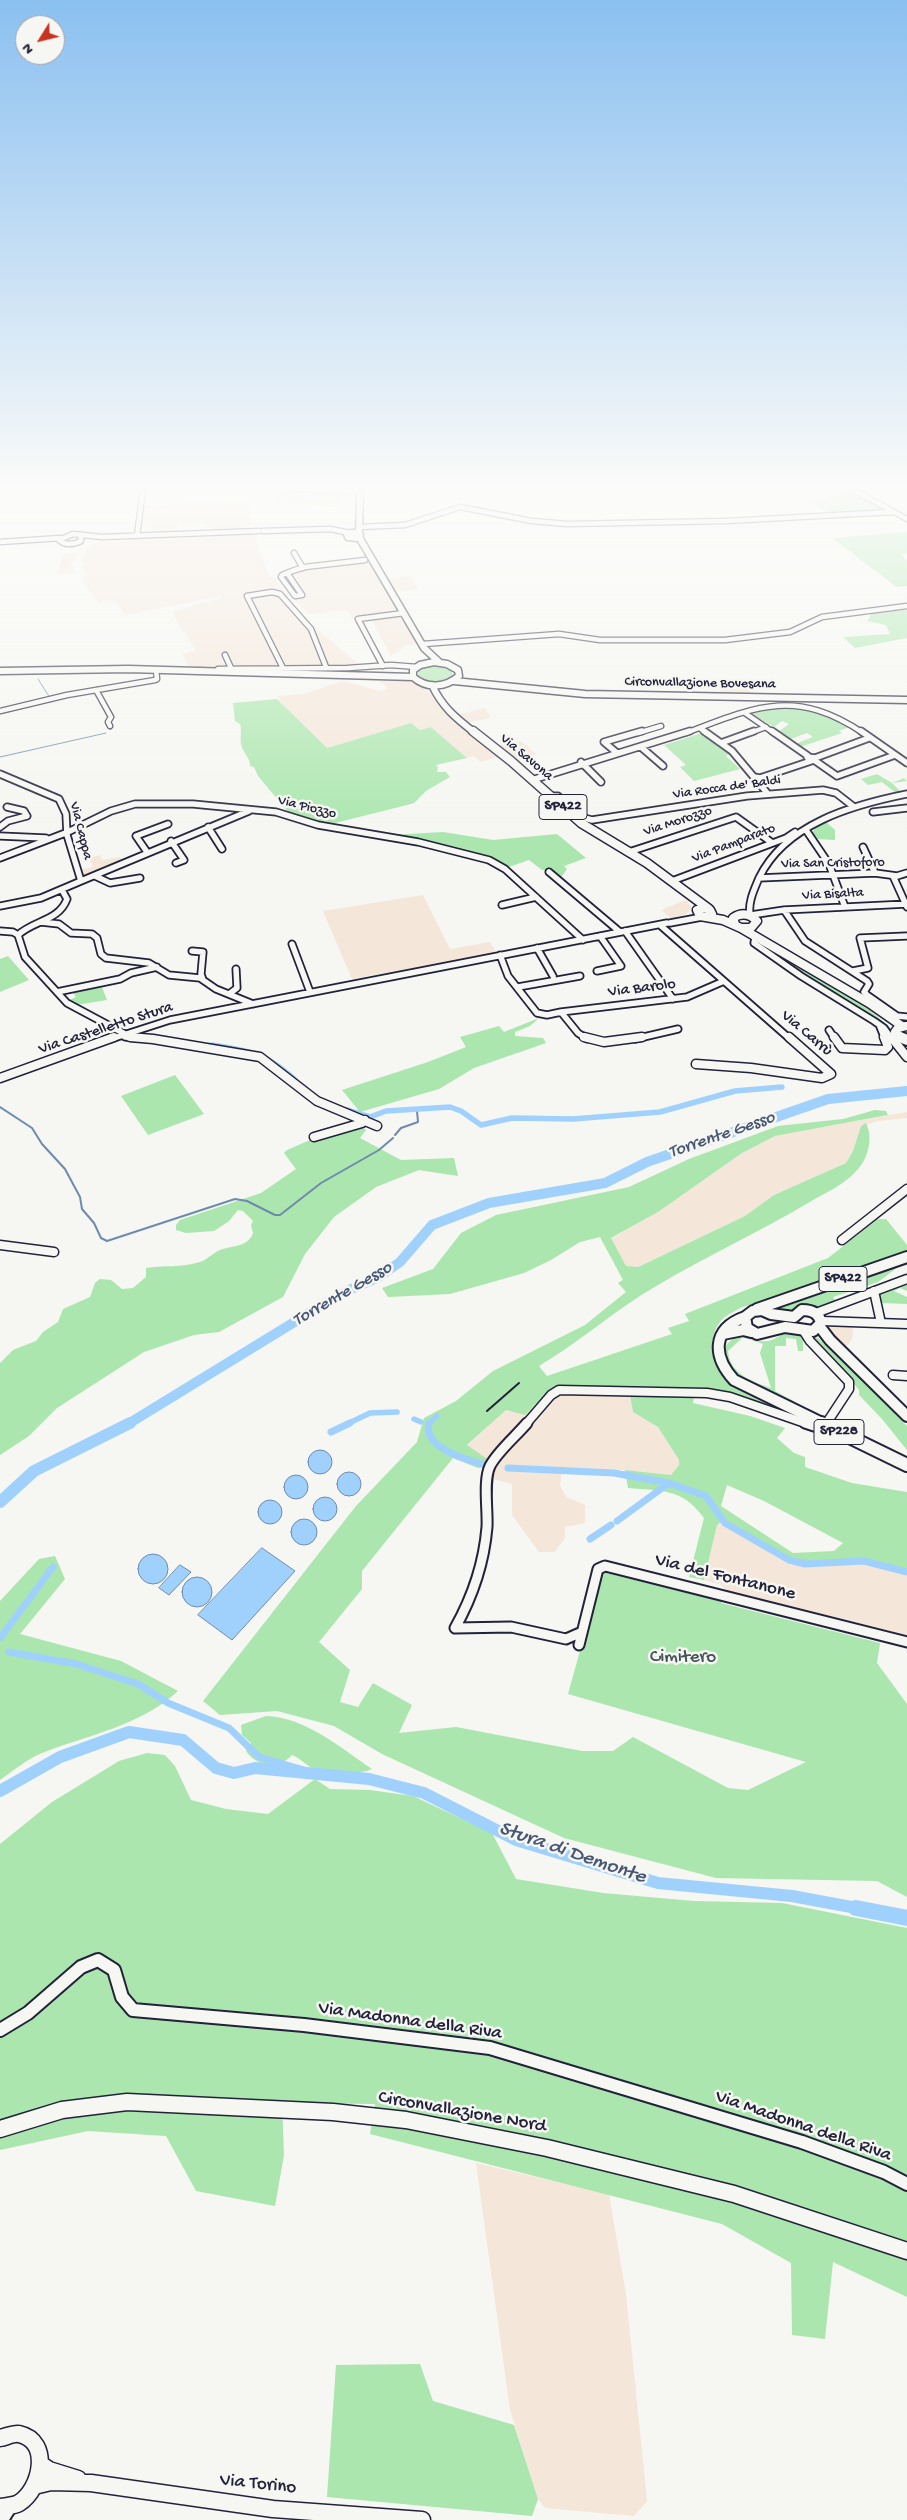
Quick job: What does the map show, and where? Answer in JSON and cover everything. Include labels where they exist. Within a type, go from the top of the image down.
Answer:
[{"type":"main road","points":[[400,607],[423,646],[426,656],[416,669]]},
{"type":"main road","points":[[0,671],[156,670],[295,676],[385,675],[439,662],[423,646]]},
{"type":"main road","name":"Circonvallazione Bovesana","points":[[439,662],[452,666],[459,673],[498,685]]},
{"type":"main road","points":[[416,669],[420,683],[432,685],[446,684],[454,681],[459,673]]},
{"type":"main road","name":"Circonvallazione Bovesana","points":[[454,681],[527,690],[585,694],[905,700]]},
{"type":"main road","points":[[446,684],[442,696],[446,709]]},
{"type":"main road","name":"Via Savona","points":[[432,685],[440,702],[446,709],[581,823],[672,881],[688,894],[704,913]]},
{"type":"main road","points":[[704,913],[738,920],[754,917]]},
{"type":"main road","points":[[738,920],[748,928],[754,917]]},
{"type":"main road","points":[[754,917],[756,932],[769,946]]},
{"type":"main road","points":[[738,920],[755,938],[857,997],[902,1027],[898,1037],[907,1041]]},
{"type":"main road","name":"SP422","points":[[756,1310],[907,1257]]},
{"type":"main road","points":[[775,1330],[777,1322],[771,1314],[772,1308],[778,1302]]},
{"type":"main road","points":[[723,1334],[730,1324],[745,1317],[749,1312],[756,1310],[794,1317],[802,1310],[907,1416]]},
{"type":"main road","points":[[745,1317],[745,1325],[751,1332]]},
{"type":"main road","points":[[794,1317],[795,1324],[815,1324]]},
{"type":"main road","points":[[723,1334],[743,1330],[761,1335],[784,1327],[815,1324]]},
{"type":"main road","name":"SP228","points":[[723,1334],[717,1341],[716,1348],[721,1366],[734,1380],[907,1465]]},
{"type":"main road","name":"Circonvallazione Nord","points":[[0,2129],[32,2118],[94,2104],[127,2102],[333,2112],[406,2120],[547,2148],[734,2194],[907,2251]]},
{"type":"main road","points":[[0,2438],[14,2433],[28,2436],[37,2448],[40,2464],[34,2486],[24,2500],[4,2512]]},
{"type":"main road","name":"Via Torino","points":[[40,2464],[50,2470],[91,2483],[275,2515],[422,2520]]},
{"type":"main road","name":"Via Torino","points":[[34,2486],[51,2482],[91,2483]]},
{"type":"street","points":[[252,607],[282,666]]},
{"type":"street","points":[[291,607],[311,629],[326,667]]},
{"type":"street","points":[[423,646],[559,634],[600,640],[725,640],[790,632],[822,617],[902,607]]},
{"type":"street","points":[[383,666],[358,619],[404,612]]},
{"type":"street","points":[[225,655],[231,668]]},
{"type":"street","points":[[206,672],[231,668],[282,666],[358,668],[403,664],[416,669]]},
{"type":"street","points":[[141,670],[143,682]]},
{"type":"street","points":[[0,711],[157,679],[156,670]]},
{"type":"street","points":[[96,690],[111,717],[108,722],[110,726]]},
{"type":"street","points":[[532,780],[581,762],[649,745],[770,705],[805,706],[830,713],[907,763]]},
{"type":"street","points":[[746,713],[837,776],[894,755]]},
{"type":"street","points":[[617,753],[604,742],[661,726]]},
{"type":"street","points":[[721,742],[766,727]]},
{"type":"street","points":[[699,729],[731,750],[756,777],[768,794]]},
{"type":"street","points":[[636,734],[649,745]]},
{"type":"street","points":[[756,777],[867,738]]},
{"type":"street","points":[[641,747],[663,766]]},
{"type":"street","points":[[581,762],[601,782]]},
{"type":"street","name":"Via Cappa","points":[[0,774],[60,799],[66,814],[72,858],[81,881],[42,898],[0,906]]},
{"type":"street","name":"Via Rocca de' Baldi","points":[[551,796],[558,796],[582,818],[600,819],[768,794],[828,791],[836,793],[854,807]]},
{"type":"street","points":[[754,917],[759,878],[775,855],[805,831],[854,807],[907,794]]},
{"type":"street","name":"Via Piozzo","points":[[0,858],[36,841],[51,839],[68,832],[112,810],[135,804],[166,803],[276,812],[318,825],[418,842],[477,856],[505,869],[583,940]]},
{"type":"street","points":[[0,827],[8,821],[27,816],[24,811],[7,807]]},
{"type":"street","points":[[235,808],[237,813],[235,816]]},
{"type":"street","points":[[873,812],[907,808]]},
{"type":"street","points":[[81,881],[250,809]]},
{"type":"street","name":"Via Morozzo","points":[[629,852],[736,817],[771,842]]},
{"type":"street","points":[[600,819],[591,825],[603,837]]},
{"type":"street","points":[[147,852],[136,837],[136,834],[168,824]]},
{"type":"street","points":[[208,827],[222,849]]},
{"type":"street","name":"Via Pamparato","points":[[672,881],[799,830],[805,831]]},
{"type":"street","points":[[805,831],[829,864],[845,907]]},
{"type":"street","points":[[0,836],[36,841]]},
{"type":"street","points":[[172,841],[184,860],[176,863]]},
{"type":"street","points":[[864,847],[875,873]]},
{"type":"street","points":[[549,872],[622,932],[673,999]]},
{"type":"street","name":"Via San Cristoforo","points":[[759,878],[875,873],[893,876],[907,873]]},
{"type":"street","points":[[94,876],[110,883],[140,878]]},
{"type":"street","points":[[893,876],[907,905]]},
{"type":"street","points":[[18,936],[25,928],[54,915],[65,906],[67,899],[62,890]]},
{"type":"street","points":[[502,905],[536,897]]},
{"type":"street","name":"Via Bisalta","points":[[754,917],[784,910],[907,905]]},
{"type":"street","points":[[784,910],[805,941],[867,981],[869,984],[864,992],[867,995],[897,1016],[907,1017]]},
{"type":"street","name":"Via Castelletto Stura","points":[[0,1078],[170,1020],[666,924],[704,913]]},
{"type":"street","points":[[41,922],[59,924],[71,932],[92,934],[97,938],[101,954],[106,958],[149,963],[174,976],[203,980],[216,989],[253,1004]]},
{"type":"street","name":"Via Carrù","points":[[666,924],[724,981],[830,1072],[830,1076],[822,1078],[751,1068],[696,1064]]},
{"type":"street","points":[[0,931],[13,932],[18,936],[25,957],[57,992],[76,1009],[125,1036],[260,1057],[275,1066],[302,1091],[323,1105],[377,1126]]},
{"type":"street","points":[[597,971],[621,966],[600,936]]},
{"type":"street","points":[[853,971],[868,968],[860,938],[907,936]]},
{"type":"street","points":[[755,938],[754,943],[801,976],[868,1016],[880,1027],[884,1028],[907,1057]]},
{"type":"street","points":[[292,944],[310,992]]},
{"type":"street","points":[[537,948],[553,976]]},
{"type":"street","points":[[192,951],[203,952],[201,974],[203,980]]},
{"type":"street","name":"Via Barolo","points":[[500,955],[508,976],[537,1013],[546,1015],[686,997],[724,981]]},
{"type":"street","points":[[57,992],[120,979],[131,973],[157,967]]},
{"type":"street","points":[[229,994],[237,988],[236,969]]},
{"type":"street","points":[[518,987],[580,976]]},
{"type":"street","points":[[560,1012],[583,1036],[593,1040],[633,1040],[678,1029]]},
{"type":"street","points":[[829,1030],[844,1049],[885,1050],[888,1047],[880,1027]]},
{"type":"street","points":[[314,1137],[362,1123],[365,1120]]},
{"type":"street","points":[[842,1240],[907,1189]]},
{"type":"street","points":[[0,1245],[54,1252]]},
{"type":"street","points":[[582,1632],[575,1637],[565,1639],[510,1627],[455,1628],[478,1578],[484,1559],[488,1512],[488,1473],[490,1466],[551,1395],[559,1390],[707,1393],[730,1396],[814,1426],[825,1425],[849,1389],[849,1382],[810,1340],[815,1324],[874,1291],[907,1280]]},
{"type":"street","points":[[874,1291],[881,1323]]},
{"type":"street","points":[[815,1324],[907,1324]]},
{"type":"street","points":[[893,1374],[907,1376]]},
{"type":"street","name":"Via del Fontanone","points":[[579,1645],[598,1569],[605,1566],[907,1642]]},
{"type":"street","name":"Via Madonna della Riva","points":[[0,2030],[28,2013],[81,1967],[98,1960],[114,1970],[118,1990],[133,2010],[304,2025],[490,2048],[802,2142],[884,2172],[907,2184]]},
{"type":"shaded area","points":[[119,607],[167,607],[125,615]]},
{"type":"shaded area","points":[[190,607],[295,607],[311,624],[361,666],[190,669],[182,654],[196,651],[174,616],[174,611]]},
{"type":"shaded area","points":[[301,607],[397,607],[419,644],[407,645],[391,656],[370,617],[352,619],[347,610],[309,614]]},
{"type":"shaded area","points":[[376,678],[408,679],[432,692],[439,705],[449,716],[499,756],[481,762],[474,756],[467,758],[431,727],[420,730],[411,723],[327,748],[290,714],[277,696],[304,694],[342,681],[381,691],[388,688]]},
{"type":"shaded area","points":[[726,682],[740,683],[754,695],[721,694],[720,686]]},
{"type":"shaded area","points":[[485,708],[491,718],[466,723],[457,715]]},
{"type":"shaded area","points":[[520,741],[536,754],[515,762],[495,747]]},
{"type":"shaded area","points":[[100,855],[102,860],[120,857],[122,861],[83,878],[79,870],[93,867],[89,858]]},
{"type":"shaded area","points":[[423,895],[450,949],[490,942],[497,954],[352,979],[323,911]]},
{"type":"shaded area","points":[[686,900],[692,908],[686,914],[672,919],[661,910]]},
{"type":"shaded area","points":[[907,1112],[907,1118],[878,1121],[861,1126],[853,1151],[846,1163],[774,1195],[745,1216],[637,1267],[626,1266],[611,1239],[658,1212],[742,1153],[775,1136]]},
{"type":"shaded area","points":[[829,1325],[853,1327],[852,1339],[845,1349],[825,1327]]},
{"type":"shaded area","points":[[559,1388],[631,1389],[633,1412],[658,1427],[679,1460],[679,1465],[671,1475],[625,1470],[562,1470],[560,1485],[566,1497],[585,1505],[585,1523],[565,1527],[565,1538],[555,1552],[539,1552],[512,1515],[512,1484],[490,1478],[491,1466],[467,1446],[506,1410],[525,1415],[545,1394]]},
{"type":"shaded area","points":[[724,1519],[803,1563],[874,1560],[907,1569],[907,1635],[726,1591],[721,1585],[704,1580],[717,1524]]},
{"type":"shaded area","points":[[476,2163],[609,2194],[626,2294],[647,2501],[634,2516],[545,2508],[538,2499],[510,2410]]},
{"type":"green space","points":[[907,610],[907,638],[855,648],[843,637],[890,634],[886,625],[867,621],[872,613]]},
{"type":"green space","points":[[433,665],[443,665],[452,670],[453,677],[445,681],[431,682],[418,676],[419,670]]},
{"type":"green space","points":[[277,699],[327,748],[411,723],[420,730],[431,727],[467,758],[436,765],[438,767],[437,772],[446,772],[450,777],[426,791],[414,803],[327,825],[290,814],[258,776],[254,767],[250,766],[241,744],[240,724],[235,721],[233,703]]},
{"type":"green space","points":[[766,708],[789,708],[818,712],[838,720],[849,727],[839,731],[842,733],[800,747],[795,744],[813,737],[807,733],[788,740],[778,732],[789,724],[782,721],[774,727],[750,713]]},
{"type":"green space","points":[[702,733],[728,751],[730,754],[726,756],[740,769],[694,781],[680,767],[686,765],[664,745]]},
{"type":"green space","points":[[877,774],[892,783],[901,792],[896,793],[882,782],[868,785],[861,779]]},
{"type":"green space","points":[[904,778],[907,781],[892,783]]},
{"type":"green space","points":[[826,822],[835,830],[835,840],[818,839],[812,833],[816,827]]},
{"type":"green space","points":[[443,832],[493,840],[557,834],[586,858],[564,866],[567,869],[560,879],[548,870],[542,870],[529,860],[506,868],[465,851],[391,835]]},
{"type":"green space","points":[[8,956],[29,980],[0,992],[0,959]]},
{"type":"green space","points":[[778,956],[864,1006],[889,1027],[888,1030],[803,975]]},
{"type":"green space","points":[[102,987],[107,1000],[76,1005],[69,1000],[76,997],[73,993]]},
{"type":"green space","points":[[539,1018],[530,1026],[515,1032],[515,1036],[543,1038],[546,1043],[474,1068],[439,1089],[360,1112],[342,1090],[428,1062],[466,1047],[460,1037],[499,1026],[504,1032]]},
{"type":"green space","points":[[175,1075],[204,1114],[148,1135],[121,1096]]},
{"type":"green space","name":"Cimitero","points":[[875,1110],[886,1111],[888,1115],[775,1136],[742,1153],[658,1212],[611,1238],[626,1266],[638,1267],[745,1216],[774,1195],[846,1163],[853,1151],[861,1126],[866,1123],[869,1134],[869,1147],[862,1164],[848,1179],[789,1214],[643,1294],[539,1366],[547,1376],[672,1334],[668,1328],[689,1321],[685,1314],[828,1258],[878,1219],[886,1219],[907,1245],[907,1253],[740,1308],[724,1318],[716,1329],[713,1349],[717,1363],[725,1375],[800,1415],[799,1418],[695,1390],[693,1403],[750,1416],[785,1428],[777,1438],[794,1453],[805,1457],[805,1467],[852,1483],[907,1492],[907,1570],[874,1560],[803,1563],[781,1557],[724,1519],[717,1525],[704,1580],[689,1577],[704,1518],[696,1508],[679,1496],[661,1491],[628,1488],[625,1470],[671,1475],[679,1465],[679,1460],[658,1427],[633,1412],[630,1394],[654,1394],[652,1388],[559,1388],[545,1394],[525,1415],[506,1410],[467,1445],[490,1461],[486,1467],[478,1468],[453,1458],[362,1571],[362,1589],[319,1642],[350,1670],[340,1702],[358,1707],[373,1683],[412,1705],[399,1733],[456,1727],[582,1751],[613,1751],[633,1737],[728,1788],[748,1790],[806,1762],[568,1694],[602,1572],[672,1589],[674,1585],[722,1598],[721,1603],[880,1643],[877,1663],[907,1704],[907,1897],[877,1881],[716,1878],[564,1838],[382,1754],[334,1726],[277,1711],[220,1715],[203,1701],[356,1506],[417,1442],[424,1418],[456,1401],[493,1371],[585,1325],[626,1292],[618,1283],[623,1280],[600,1237],[580,1242],[551,1260],[524,1273],[450,1294],[388,1297],[382,1288],[433,1269],[461,1233],[496,1215],[629,1187],[689,1159],[778,1126],[843,1119]],"holes":[[[727,1485],[764,1501],[843,1543],[834,1551],[793,1553],[721,1506]]]},
{"type":"green space","points":[[359,1125],[366,1130],[360,1138],[401,1160],[454,1158],[458,1176],[419,1170],[376,1187],[334,1217],[305,1254],[283,1297],[219,1332],[194,1335],[144,1352],[57,1408],[29,1436],[0,1455],[0,1363],[13,1350],[36,1341],[43,1332],[58,1322],[63,1309],[90,1297],[95,1283],[100,1279],[111,1280],[122,1289],[133,1288],[146,1277],[146,1268],[193,1264],[203,1261],[220,1250],[245,1243],[253,1233],[251,1225],[253,1221],[243,1211],[238,1210],[229,1221],[214,1231],[186,1233],[176,1230],[176,1225],[180,1220],[261,1193],[296,1169],[284,1153],[287,1150],[331,1131]]},
{"type":"green space","points":[[902,1264],[878,1282],[833,1297],[836,1302],[817,1308],[803,1306],[790,1313],[781,1313],[778,1310],[780,1305]]},
{"type":"green space","points":[[907,1284],[907,1291],[900,1288],[894,1291],[907,1297],[907,1304],[881,1303],[879,1293]]},
{"type":"green space","points":[[786,1332],[800,1334],[803,1338],[803,1351],[798,1351],[796,1339],[786,1338],[786,1346],[775,1346],[775,1391],[801,1405],[799,1409],[764,1393],[742,1380],[726,1362],[722,1350],[735,1337],[744,1336],[754,1340],[768,1341]],"holes":[[[743,1337],[763,1344],[760,1353],[771,1388],[749,1379],[737,1371],[733,1366],[728,1351]]]},
{"type":"green space","points":[[811,1338],[818,1338],[907,1426],[907,1450],[882,1419],[859,1395],[859,1390],[850,1379],[843,1382],[818,1356],[812,1344]]},
{"type":"green space","points":[[55,1556],[65,1579],[20,1634],[121,1661],[178,1691],[147,1713],[113,1728],[36,1756],[0,1780],[0,1601],[39,1559]]},
{"type":"green space","points":[[266,1716],[295,1722],[309,1728],[335,1743],[372,1769],[351,1773],[324,1772],[312,1768],[292,1755],[287,1760],[275,1765],[268,1765],[256,1760],[246,1751],[251,1743],[242,1735],[241,1725]]},
{"type":"green space","points":[[147,1753],[165,1755],[175,1766],[191,1800],[226,1809],[268,1814],[315,1779],[330,1789],[370,1790],[413,1796],[492,1833],[516,1879],[603,1893],[694,1901],[782,1903],[907,1928],[907,2297],[833,2262],[825,2339],[792,2335],[791,2263],[722,2224],[370,2134],[375,2104],[282,2103],[284,2155],[275,2206],[196,2191],[166,2136],[88,2131],[0,2150],[0,1844],[52,1802],[119,1761]]},
{"type":"green space","points":[[420,2364],[433,2401],[514,2425],[538,2499],[532,2516],[327,2497],[336,2365]]},
{"type":"water","points":[[320,1450],[325,1451],[331,1457],[331,1467],[325,1473],[320,1474],[315,1473],[309,1467],[308,1462],[309,1457],[315,1451]]},
{"type":"water","points":[[349,1472],[358,1475],[361,1484],[358,1493],[349,1496],[340,1493],[337,1484],[340,1475]]},
{"type":"water","points":[[296,1475],[305,1478],[308,1487],[305,1496],[296,1499],[287,1496],[284,1487],[287,1478]]},
{"type":"water","points":[[325,1497],[334,1500],[337,1509],[334,1518],[325,1521],[316,1518],[313,1509],[316,1500]]},
{"type":"water","points":[[270,1500],[279,1503],[282,1512],[279,1521],[270,1524],[261,1521],[258,1512],[261,1503]]},
{"type":"water","points":[[304,1519],[313,1523],[317,1532],[313,1541],[304,1545],[295,1541],[291,1532],[295,1523]]},
{"type":"water","points":[[262,1548],[295,1571],[232,1640],[198,1615]]},
{"type":"water","points":[[153,1554],[164,1558],[168,1569],[164,1580],[153,1584],[142,1580],[138,1569],[142,1558]]},
{"type":"water","points":[[180,1565],[191,1572],[169,1595],[159,1588]]},
{"type":"water","points":[[197,1577],[208,1581],[212,1592],[208,1603],[197,1607],[186,1603],[182,1592],[186,1581]]},
{"type":"waterway","points":[[38,679],[50,698]]},
{"type":"waterway","points":[[0,757],[106,733]]},
{"type":"waterway","points":[[211,1045],[258,1055],[278,1066],[298,1083]]},
{"type":"waterway","points":[[347,1110],[370,1117],[386,1111],[450,1107],[461,1111],[481,1125],[512,1118],[573,1119],[660,1112],[735,1091],[782,1087]]},
{"type":"waterway","name":"Torrente Gesso","points":[[128,1424],[314,1310],[349,1290],[377,1278],[400,1262],[432,1225],[489,1203],[605,1183],[647,1162],[828,1099],[907,1091]]},
{"type":"waterway","points":[[0,1107],[32,1128],[42,1144],[65,1169],[80,1197],[82,1209],[94,1223],[101,1238],[107,1241],[235,1199],[247,1201],[275,1215],[280,1215],[321,1183],[379,1150],[393,1138]]},
{"type":"waterway","points":[[395,1135],[401,1128],[418,1122],[417,1111]]},
{"type":"waterway","points":[[347,1424],[370,1413],[397,1412]]},
{"type":"waterway","points":[[429,1423],[437,1416]]},
{"type":"waterway","points":[[414,1419],[421,1422]]},
{"type":"waterway","points":[[331,1432],[350,1423]]},
{"type":"waterway","points":[[429,1423],[429,1432],[433,1440],[440,1446],[459,1457],[487,1465]]},
{"type":"waterway","name":"Torrente Gesso","points":[[0,1502],[34,1471],[128,1424]]},
{"type":"waterway","points":[[508,1468],[614,1473],[669,1483]]},
{"type":"waterway","points":[[617,1521],[669,1483]]},
{"type":"waterway","points":[[669,1483],[706,1496],[725,1523],[789,1560],[805,1564],[864,1561],[907,1572]]},
{"type":"waterway","points":[[590,1539],[611,1525]]},
{"type":"waterway","points":[[0,1638],[53,1567]]},
{"type":"waterway","points":[[9,1652],[76,1664],[138,1684],[168,1703],[229,1728],[259,1757],[325,1776]]},
{"type":"waterway","name":"Stura di Demonte","points":[[0,1791],[60,1757],[129,1732],[183,1740],[216,1768],[234,1773],[255,1768],[369,1779],[424,1793],[516,1840],[658,1883],[792,1896],[862,1909]]},
{"type":"waterway","name":"Stura di Demonte","points":[[856,1908],[907,1918]]},
{"type":"railway","points":[[487,1411],[519,1383]]}]
